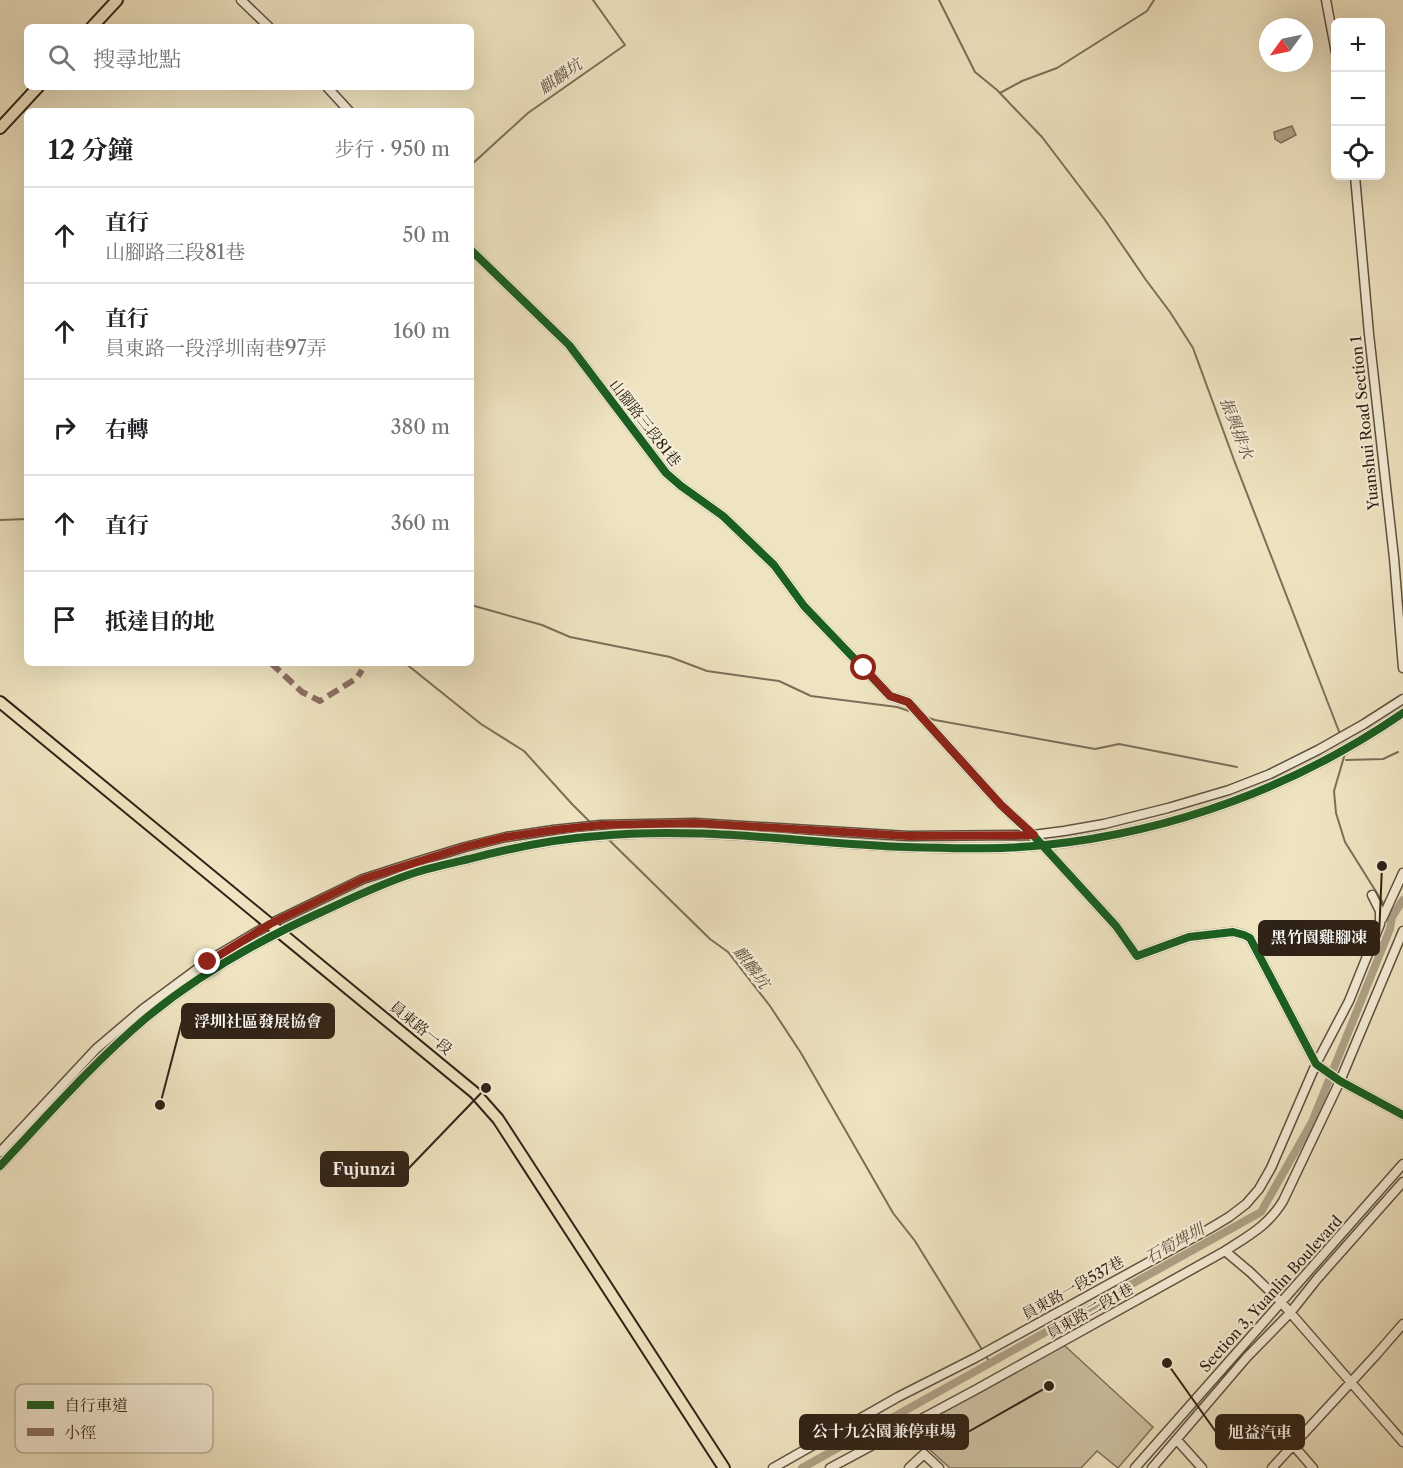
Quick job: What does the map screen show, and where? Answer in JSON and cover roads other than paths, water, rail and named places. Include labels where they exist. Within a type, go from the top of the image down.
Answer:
[{"type":"main road","points":[[95,24],[117,0]]},
{"type":"main road","points":[[0,128],[35,90]]},
{"type":"main road","name":"員東路一段","points":[[0,702],[475,1093],[498,1119],[724,1468]]},
{"type":"street","points":[[241,0],[266,24]]},
{"type":"street","points":[[1326,0],[1331,29]]},
{"type":"street","points":[[330,90],[346,108]]},
{"type":"street","name":"Yuanshui Road Section 1","points":[[1355,180],[1403,668]]},
{"type":"street","name":"山腳路三段81巷","points":[[474,253],[568,345],[666,473],[723,516],[774,565],[804,606],[890,696],[908,702],[1001,805],[1034,835],[1116,926],[1137,956],[1189,937],[1233,932],[1250,938],[1316,1064]]},
{"type":"street","points":[[0,1152],[96,1049],[143,1009],[208,962],[363,879],[465,847],[506,837],[601,825],[695,823],[908,836],[1034,835],[1104,824],[1229,790],[1270,774],[1347,734],[1403,699]]},
{"type":"street","points":[[0,1167],[103,1057],[149,1016],[212,969],[275,928],[419,872],[510,849],[599,835],[694,833],[907,847],[996,848],[1043,846],[1107,837],[1182,818],[1236,801],[1282,782],[1340,753],[1403,713]]},
{"type":"street","name":"員東路一段537巷","points":[[773,1468],[898,1397],[1015,1336],[1229,1217],[1246,1204],[1271,1168],[1316,1064],[1349,1001],[1395,887],[1403,873]]},
{"type":"street","points":[[1372,895],[1380,911],[1380,924]]},
{"type":"street","name":"員東路二段1巷","points":[[830,1468],[1225,1251],[1264,1225],[1283,1201],[1340,1081],[1403,931]]},
{"type":"street","points":[[1316,1064],[1340,1081],[1403,1115]]},
{"type":"street","name":"Section 3, Yuanlin Boulevard","points":[[1135,1468],[1403,1164]]},
{"type":"street","name":"Section 3, Yuanlin Boulevard","points":[[1152,1468],[1247,1357],[1290,1313],[1403,1182]]},
{"type":"street","points":[[1225,1251],[1281,1302],[1403,1442]]},
{"type":"street","points":[[1272,1468],[1403,1324]]},
{"type":"street","points":[[1177,1440],[1202,1468]]},
{"type":"street","points":[[1293,1445],[1313,1468]]},
{"type":"street","points":[[909,1468],[924,1454],[939,1468]]},
{"type":"waterway","name":"麒麟坑","points":[[474,162],[528,113],[625,45],[593,0]]},
{"type":"waterway","name":"振興排水","points":[[939,0],[975,72],[997,90],[1042,137],[1105,220],[1193,348],[1340,734]]},
{"type":"waterway","points":[[1000,93],[1022,81],[1057,68],[1147,11],[1154,0]]},
{"type":"waterway","points":[[0,520],[24,519]]},
{"type":"waterway","points":[[474,606],[542,625],[570,637],[670,657],[707,671],[779,681],[811,696],[897,707],[915,713]]},
{"type":"waterway","name":"麒麟坑","points":[[409,666],[481,724],[524,751],[591,823]]},
{"type":"waterway","points":[[926,717],[1095,749],[1119,744],[1237,767]]},
{"type":"waterway","name":"振興排水","points":[[1346,750],[1334,791],[1336,813],[1345,842],[1385,906]]},
{"type":"waterway","points":[[1346,760],[1383,759],[1398,752]]},
{"type":"waterway","name":"麒麟坑","points":[[608,839],[710,939],[728,952],[770,1006],[801,1053],[893,1213],[915,1241],[983,1351]]},
{"type":"waterway","name":"石筍埤圳","points":[[802,1468],[1261,1212],[1312,1122],[1390,929],[1392,917],[1403,900]]},
{"type":"waterway","name":"振興排水","points":[[1388,911],[1392,917]]},
{"type":"waterway","name":"麒麟坑","points":[[986,1356],[990,1363]]},
{"type":"place","name":"黑竹園雞腳凍","points":[[1382,866]]},
{"type":"place","name":"Fujunzi","points":[[486,1088]]},
{"type":"place","name":"浮圳社區發展協會","points":[[160,1105]]},
{"type":"place","name":"旭益汽車","points":[[1167,1363]]},
{"type":"place","name":"公十九公園兼停車場","points":[[1049,1386]]}]
